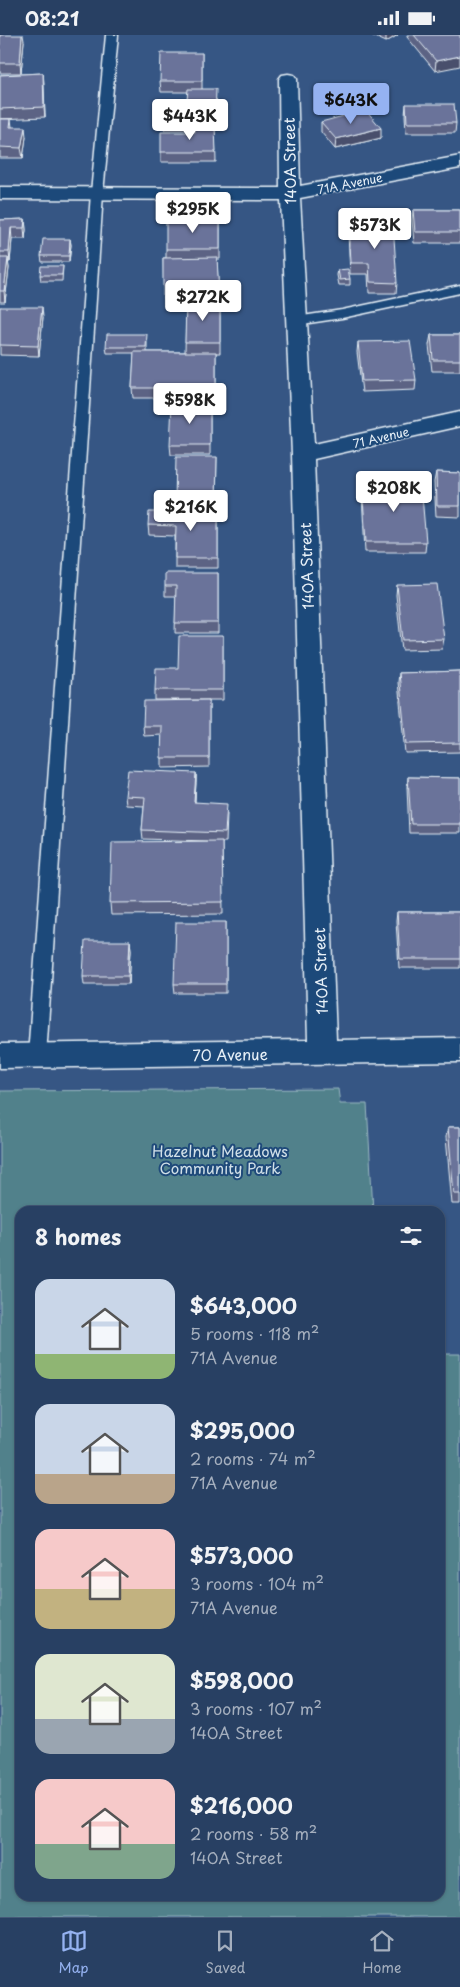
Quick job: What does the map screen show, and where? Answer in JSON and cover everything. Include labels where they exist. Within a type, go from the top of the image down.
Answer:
[{"type":"street","name":"140A Street","points":[[288,79],[290,194],[303,455],[322,1053]]},
{"type":"street","name":"71A Avenue","points":[[0,193],[290,194],[460,162]]},
{"type":"street","name":"71 Avenue","points":[[303,455],[460,419]]},
{"type":"street","name":"70 Avenue","points":[[0,1056],[460,1050]]},
{"type":"lane","points":[[36,1057],[97,193],[112,35]]},
{"type":"lane","points":[[296,321],[342,314],[460,289]]},
{"type":"green space","name":"Hazelnut Meadows Community Park","points":[[338,1089],[340,1104],[367,1104],[373,1206],[15,1206],[15,1901],[445,1901],[445,1354],[460,1354],[460,1917],[0,1917],[0,1091]]},
{"type":"building","points":[[0,35],[22,35],[20,63],[0,63]]},
{"type":"building","points":[[414,35],[460,35],[460,56],[436,61]]},
{"type":"building","points":[[161,53],[202,53],[202,81],[160,81]]},
{"type":"building","points":[[43,73],[44,107],[0,109],[0,75]]},
{"type":"building","points":[[188,89],[216,89],[215,120],[164,120],[165,100],[187,101]]},
{"type":"building","points":[[406,104],[454,104],[456,123],[407,123]]},
{"type":"building","points":[[366,110],[381,128],[336,139],[321,122]]},
{"type":"building","points":[[0,119],[11,119],[10,127],[25,127],[21,148],[0,147]]},
{"type":"building","points":[[195,127],[215,127],[216,152],[161,152],[161,132],[195,132]]},
{"type":"building","points":[[413,210],[460,210],[460,232],[415,232]]},
{"type":"building","points":[[25,219],[24,228],[11,228],[9,252],[0,252],[0,220]]},
{"type":"building","points":[[166,219],[220,219],[220,249],[166,249]]},
{"type":"building","points":[[349,223],[393,223],[397,283],[370,282],[369,263],[351,263]]},
{"type":"building","points":[[43,239],[70,239],[69,256],[41,256]]},
{"type":"building","points":[[217,257],[219,295],[163,297],[163,258]]},
{"type":"building","points":[[0,258],[8,258],[4,291],[0,291]]},
{"type":"building","points":[[41,266],[63,266],[62,275],[40,275]]},
{"type":"building","points":[[348,269],[350,279],[340,280],[338,270]]},
{"type":"building","points":[[186,302],[220,302],[220,342],[185,342]]},
{"type":"building","points":[[0,307],[42,307],[38,346],[0,345]]},
{"type":"building","points":[[107,334],[147,334],[146,347],[106,347]]},
{"type":"building","points":[[431,335],[460,335],[460,360],[433,360]]},
{"type":"building","points":[[410,341],[416,380],[362,381],[358,342]]},
{"type":"building","points":[[134,352],[216,352],[216,388],[132,388]]},
{"type":"building","points":[[172,404],[210,404],[210,445],[170,445]]},
{"type":"building","points":[[176,457],[217,457],[216,500],[175,500]]},
{"type":"building","points":[[436,472],[460,473],[460,506],[437,506]]},
{"type":"building","points":[[362,484],[421,484],[426,542],[366,542]]},
{"type":"building","points":[[149,512],[218,512],[218,558],[175,558],[176,526],[148,525]]},
{"type":"building","points":[[165,573],[218,573],[218,623],[175,623],[176,586],[165,586]]},
{"type":"building","points":[[437,584],[444,639],[403,640],[397,585]]},
{"type":"building","points":[[179,636],[223,636],[223,690],[155,690],[156,668],[178,668]]},
{"type":"building","points":[[460,671],[460,743],[406,744],[399,673]]},
{"type":"building","points":[[209,700],[209,758],[161,758],[162,726],[143,726],[144,701]]},
{"type":"building","points":[[128,770],[196,773],[194,802],[227,804],[225,833],[142,830],[145,797],[125,796]]},
{"type":"building","points":[[408,777],[460,778],[460,824],[411,824]]},
{"type":"building","points":[[222,841],[223,902],[110,903],[112,842]]},
{"type":"building","points":[[397,912],[460,912],[460,959],[400,959]]},
{"type":"building","points":[[176,922],[226,922],[226,984],[174,984]]},
{"type":"building","points":[[85,941],[130,941],[128,976],[83,976]]},
{"type":"building","points":[[448,1127],[460,1127],[460,1194],[454,1194]]}]
